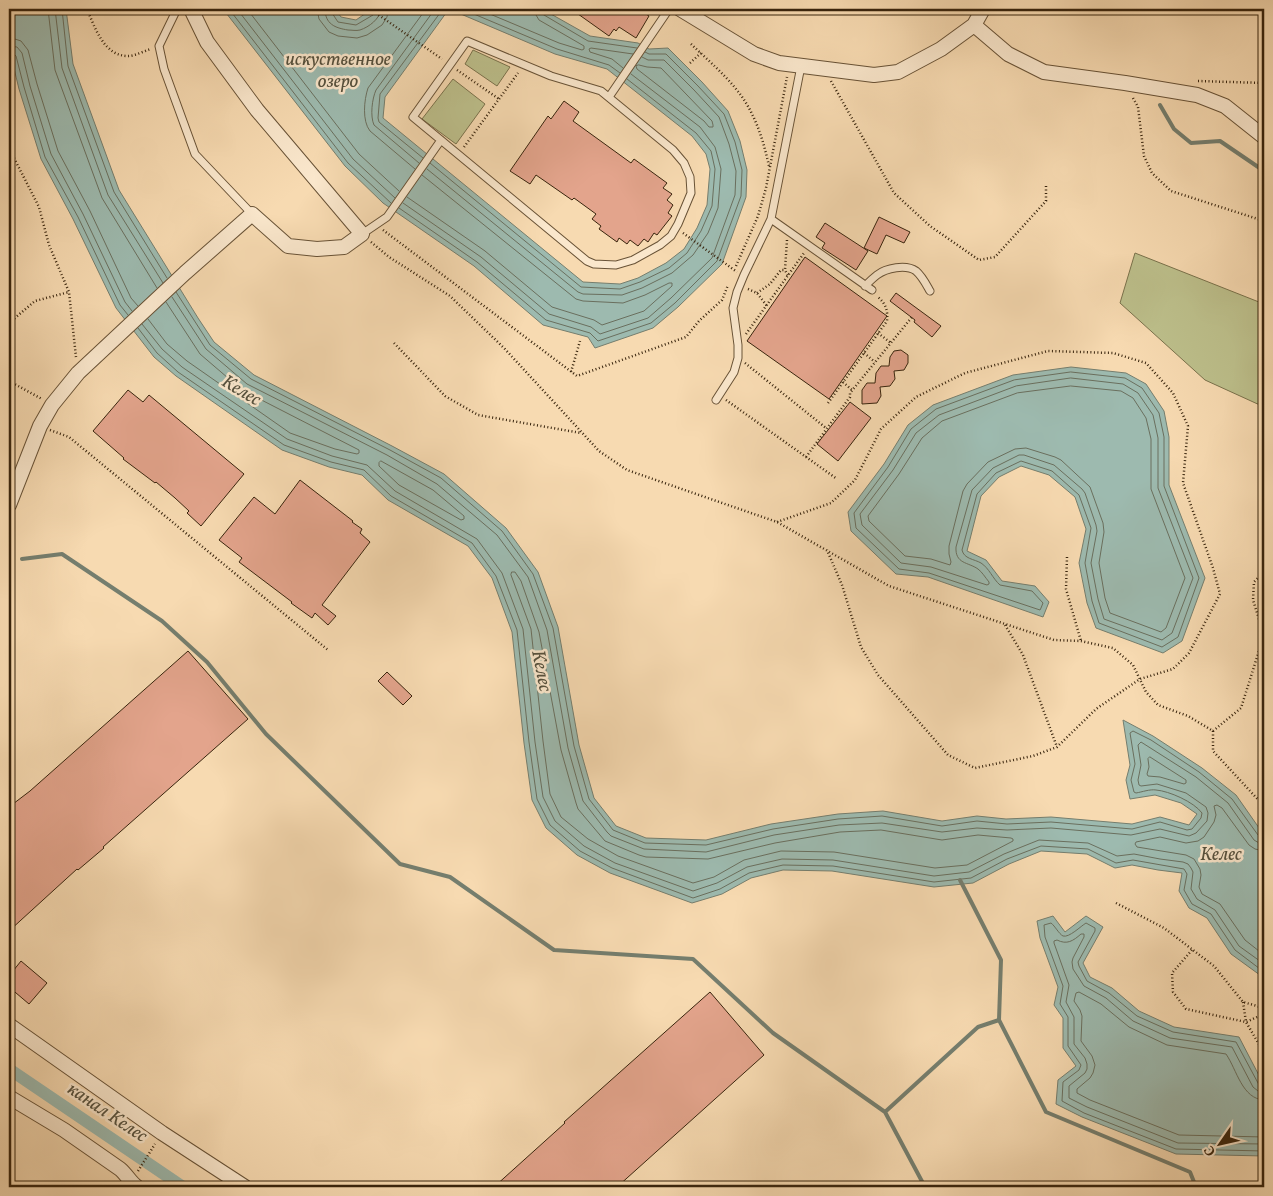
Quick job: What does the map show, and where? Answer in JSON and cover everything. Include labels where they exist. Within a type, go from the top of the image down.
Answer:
[{"type":"street","points":[[9,505],[40,426],[52,405],[78,373],[185,273],[252,214],[288,246],[317,249],[344,247],[362,234],[257,110],[207,42],[191,9]]},
{"type":"street","points":[[680,9],[754,54],[779,63],[874,75],[898,72],[941,49],[974,25],[983,9]]},
{"type":"street","points":[[974,25],[1008,54],[1044,72],[1197,95],[1224,106],[1264,137]]},
{"type":"street","points":[[9,1025],[162,1133],[245,1187]]},
{"type":"street","points":[[9,1097],[64,1130],[120,1169],[133,1186]]},
{"type":"lane","points":[[177,9],[160,46],[164,69],[195,154],[252,214]]},
{"type":"lane","points":[[609,96],[669,9]]},
{"type":"lane","points":[[467,42],[524,65],[551,76],[601,90],[673,150],[684,163],[690,177],[691,194],[678,224],[670,236],[660,245],[634,260],[616,265],[594,264],[588,261],[413,117],[467,42]]},
{"type":"lane","points":[[718,398],[734,372],[738,358],[733,308],[739,286],[771,219],[801,66]]},
{"type":"lane","points":[[362,234],[386,217],[441,140]]},
{"type":"lane","points":[[771,219],[872,290]]},
{"type":"lane","points":[[865,286],[878,274],[887,270],[902,268],[914,270],[922,278],[930,291]]},
{"type":"path","points":[[87,9],[98,35],[114,53],[130,56],[160,46]]},
{"type":"path","points":[[370,9],[500,99]]},
{"type":"path","points":[[691,44],[735,87],[752,112],[770,167]]},
{"type":"path","points":[[690,63],[701,53]]},
{"type":"path","points":[[459,155],[524,65]]},
{"type":"path","points":[[824,69],[894,194],[930,226],[978,260],[995,256],[1046,201],[1046,184]]},
{"type":"path","points":[[1195,81],[1264,83]]},
{"type":"path","points":[[1125,83],[1138,107],[1144,156],[1152,173],[1171,191],[1264,221]]},
{"type":"path","points":[[9,134],[14,158],[39,207],[49,245],[69,292],[78,373]]},
{"type":"path","points":[[788,231],[785,270],[788,276]]},
{"type":"path","points":[[682,232],[730,266]]},
{"type":"path","points":[[362,234],[389,257],[450,296],[504,348],[599,451],[627,470],[777,522],[889,586],[1054,640],[1081,641],[1113,648],[1133,665],[1146,692],[1158,705],[1188,716],[1213,730]]},
{"type":"path","points":[[738,345],[809,246]]},
{"type":"path","points":[[757,293],[770,284],[781,270],[785,270]]},
{"type":"path","points":[[739,286],[757,293],[767,306]]},
{"type":"path","points":[[828,403],[887,321],[888,313],[883,301],[872,290]]},
{"type":"path","points":[[9,323],[35,301],[69,292]]},
{"type":"path","points":[[806,457],[850,397],[852,390],[912,317]]},
{"type":"path","points":[[878,333],[891,343]]},
{"type":"path","points":[[571,372],[580,342]]},
{"type":"path","points":[[394,343],[445,396],[478,415],[582,433]]},
{"type":"path","points":[[777,522],[831,503],[855,480],[881,430],[916,397],[965,373],[1048,351],[1113,353],[1146,363],[1173,393],[1188,426],[1183,483],[1213,568],[1220,594],[1188,653],[1173,669],[1140,679],[1096,709],[1058,747],[1033,756],[975,768],[948,755],[878,675],[861,646],[842,585],[827,550]]},
{"type":"path","points":[[864,353],[875,362]]},
{"type":"path","points":[[738,358],[826,428]]},
{"type":"path","points":[[9,381],[52,405]]},
{"type":"path","points":[[843,382],[852,390]]},
{"type":"path","points":[[718,398],[837,478]]},
{"type":"path","points":[[40,426],[69,437],[328,650]]},
{"type":"path","points":[[1067,558],[1066,589],[1081,641]]},
{"type":"path","points":[[1213,730],[1241,708],[1264,634],[1253,600],[1254,582],[1264,572]]},
{"type":"path","points":[[1004,624],[1023,655],[1058,747]]},
{"type":"path","points":[[1213,730],[1213,751],[1264,806]]},
{"type":"path","points":[[1116,903],[1164,928],[1214,966],[1243,1002],[1246,1022],[1264,1053]]},
{"type":"path","points":[[1192,950],[1172,974],[1173,992],[1186,1009],[1246,1022],[1264,1014]]},
{"type":"path","points":[[1243,1002],[1264,1008]]},
{"type":"path","points":[[133,1186],[162,1133]]},
{"type":"green space","points":[[473,50],[510,67],[497,86],[465,64]]},
{"type":"green space","points":[[453,79],[485,104],[456,144],[422,119]]},
{"type":"green space","points":[[1135,253],[1264,304],[1264,399],[1262,406],[1205,380],[1120,303]]},
{"type":"water","name":"Келес","points":[[9,9],[66,9],[73,64],[119,190],[214,342],[254,375],[444,474],[506,528],[538,572],[558,627],[579,745],[594,798],[616,826],[646,838],[706,840],[771,824],[838,814],[883,811],[942,821],[977,816],[1006,819],[1051,817],[1132,824],[1160,817],[1189,825],[1197,814],[1181,803],[1155,795],[1130,799],[1126,780],[1130,765],[1123,720],[1153,736],[1202,768],[1236,795],[1264,835],[1264,978],[1231,954],[1207,918],[1189,908],[1179,891],[1182,873],[1132,865],[1115,868],[1087,854],[1041,851],[1009,864],[973,883],[934,887],[832,871],[783,870],[751,878],[722,894],[692,903],[610,873],[577,855],[546,828],[532,800],[512,632],[492,578],[468,546],[388,500],[362,475],[329,467],[282,450],[176,376],[154,357],[116,308],[73,219],[41,159],[19,89],[9,48]]},
{"type":"water","name":"искуственное озеро","points":[[223,9],[335,9],[341,17],[356,20],[370,9],[449,9],[542,9],[590,36],[638,43],[649,49],[668,48],[728,111],[740,141],[747,170],[746,197],[722,264],[678,307],[653,328],[595,348],[588,337],[543,325],[474,266],[383,203],[345,166]],"holes":[[[449,9],[555,54],[607,69],[692,136],[706,154],[710,169],[707,205],[697,228],[684,249],[666,263],[638,278],[620,284],[583,282],[383,118],[385,97]]]},
{"type":"water","points":[[1071,367],[1126,373],[1146,384],[1164,411],[1169,437],[1169,485],[1205,578],[1182,641],[1163,653],[1096,628],[1087,603],[1079,563],[1086,529],[1075,497],[1049,475],[1021,466],[999,477],[981,496],[967,551],[986,560],[1002,581],[1035,586],[1049,602],[1043,617],[928,577],[896,574],[851,531],[848,512],[884,464],[908,425],[933,405],[1013,375]]},
{"type":"water","points":[[1053,916],[1065,932],[1086,916],[1103,927],[1083,963],[1090,977],[1112,988],[1139,1011],[1174,1027],[1239,1037],[1264,1085],[1264,1156],[1176,1154],[1082,1117],[1056,1104],[1058,1080],[1076,1066],[1063,1048],[1063,1018],[1054,1005],[1058,987],[1040,938],[1037,921]]},
{"type":"building","points":[[571,9],[631,9],[640,14],[641,11],[649,16],[636,38],[619,27],[616,31],[614,29],[609,36]]},
{"type":"building","points":[[564,101],[579,112],[573,121],[631,163],[634,159],[667,183],[663,188],[672,194],[667,200],[673,205],[668,213],[672,216],[657,235],[654,233],[648,242],[644,239],[638,246],[630,240],[627,244],[619,238],[617,242],[599,229],[601,226],[592,219],[596,214],[574,198],[572,200],[536,175],[530,184],[510,171],[548,116],[551,119]]},
{"type":"building","points":[[879,217],[910,232],[904,243],[886,235],[877,254],[864,248]]},
{"type":"building","points":[[825,223],[868,251],[856,270],[822,248],[825,243],[816,237]]},
{"type":"building","points":[[805,257],[887,316],[829,399],[747,341]]},
{"type":"building","points":[[896,293],[941,326],[932,337],[914,322],[915,320],[890,301]]},
{"type":"building","points":[[901,350],[908,355],[908,363],[904,370],[894,371],[895,379],[890,386],[880,387],[881,396],[877,403],[862,404],[862,390],[867,383],[875,383],[876,373],[881,366],[889,366],[890,357],[894,351]]},
{"type":"building","points":[[128,390],[143,402],[149,395],[244,474],[201,526],[175,498],[123,459],[93,431]]},
{"type":"building","points":[[850,402],[871,418],[838,461],[817,444]]},
{"type":"building","points":[[300,480],[353,521],[362,529],[360,533],[370,542],[322,605],[336,616],[328,625],[315,613],[312,618],[291,603],[239,562],[242,558],[219,540],[254,497],[275,514]]},
{"type":"building","points":[[188,651],[248,719],[9,931],[9,807],[30,791]]},
{"type":"building","points":[[387,672],[412,696],[403,705],[378,681]]},
{"type":"building","points":[[21,961],[47,983],[29,1004],[9,987],[9,976]]},
{"type":"building","points":[[710,992],[764,1055],[617,1187],[494,1187],[564,1122]]},
{"type":"waterway","points":[[1160,105],[1174,129],[1191,143],[1220,141],[1264,171]]},
{"type":"waterway","points":[[22,559],[62,554],[162,621],[207,662],[266,734],[400,864],[450,877],[554,950],[693,959],[773,1033],[885,1112]]},
{"type":"waterway","points":[[960,880],[1001,960],[999,1020],[1046,1112],[1190,1172],[1196,1187]]},
{"type":"waterway","points":[[925,1187],[885,1112],[978,1027],[999,1020]]},
{"type":"waterway","name":"канал Келес","points":[[9,1069],[183,1187]]}]
